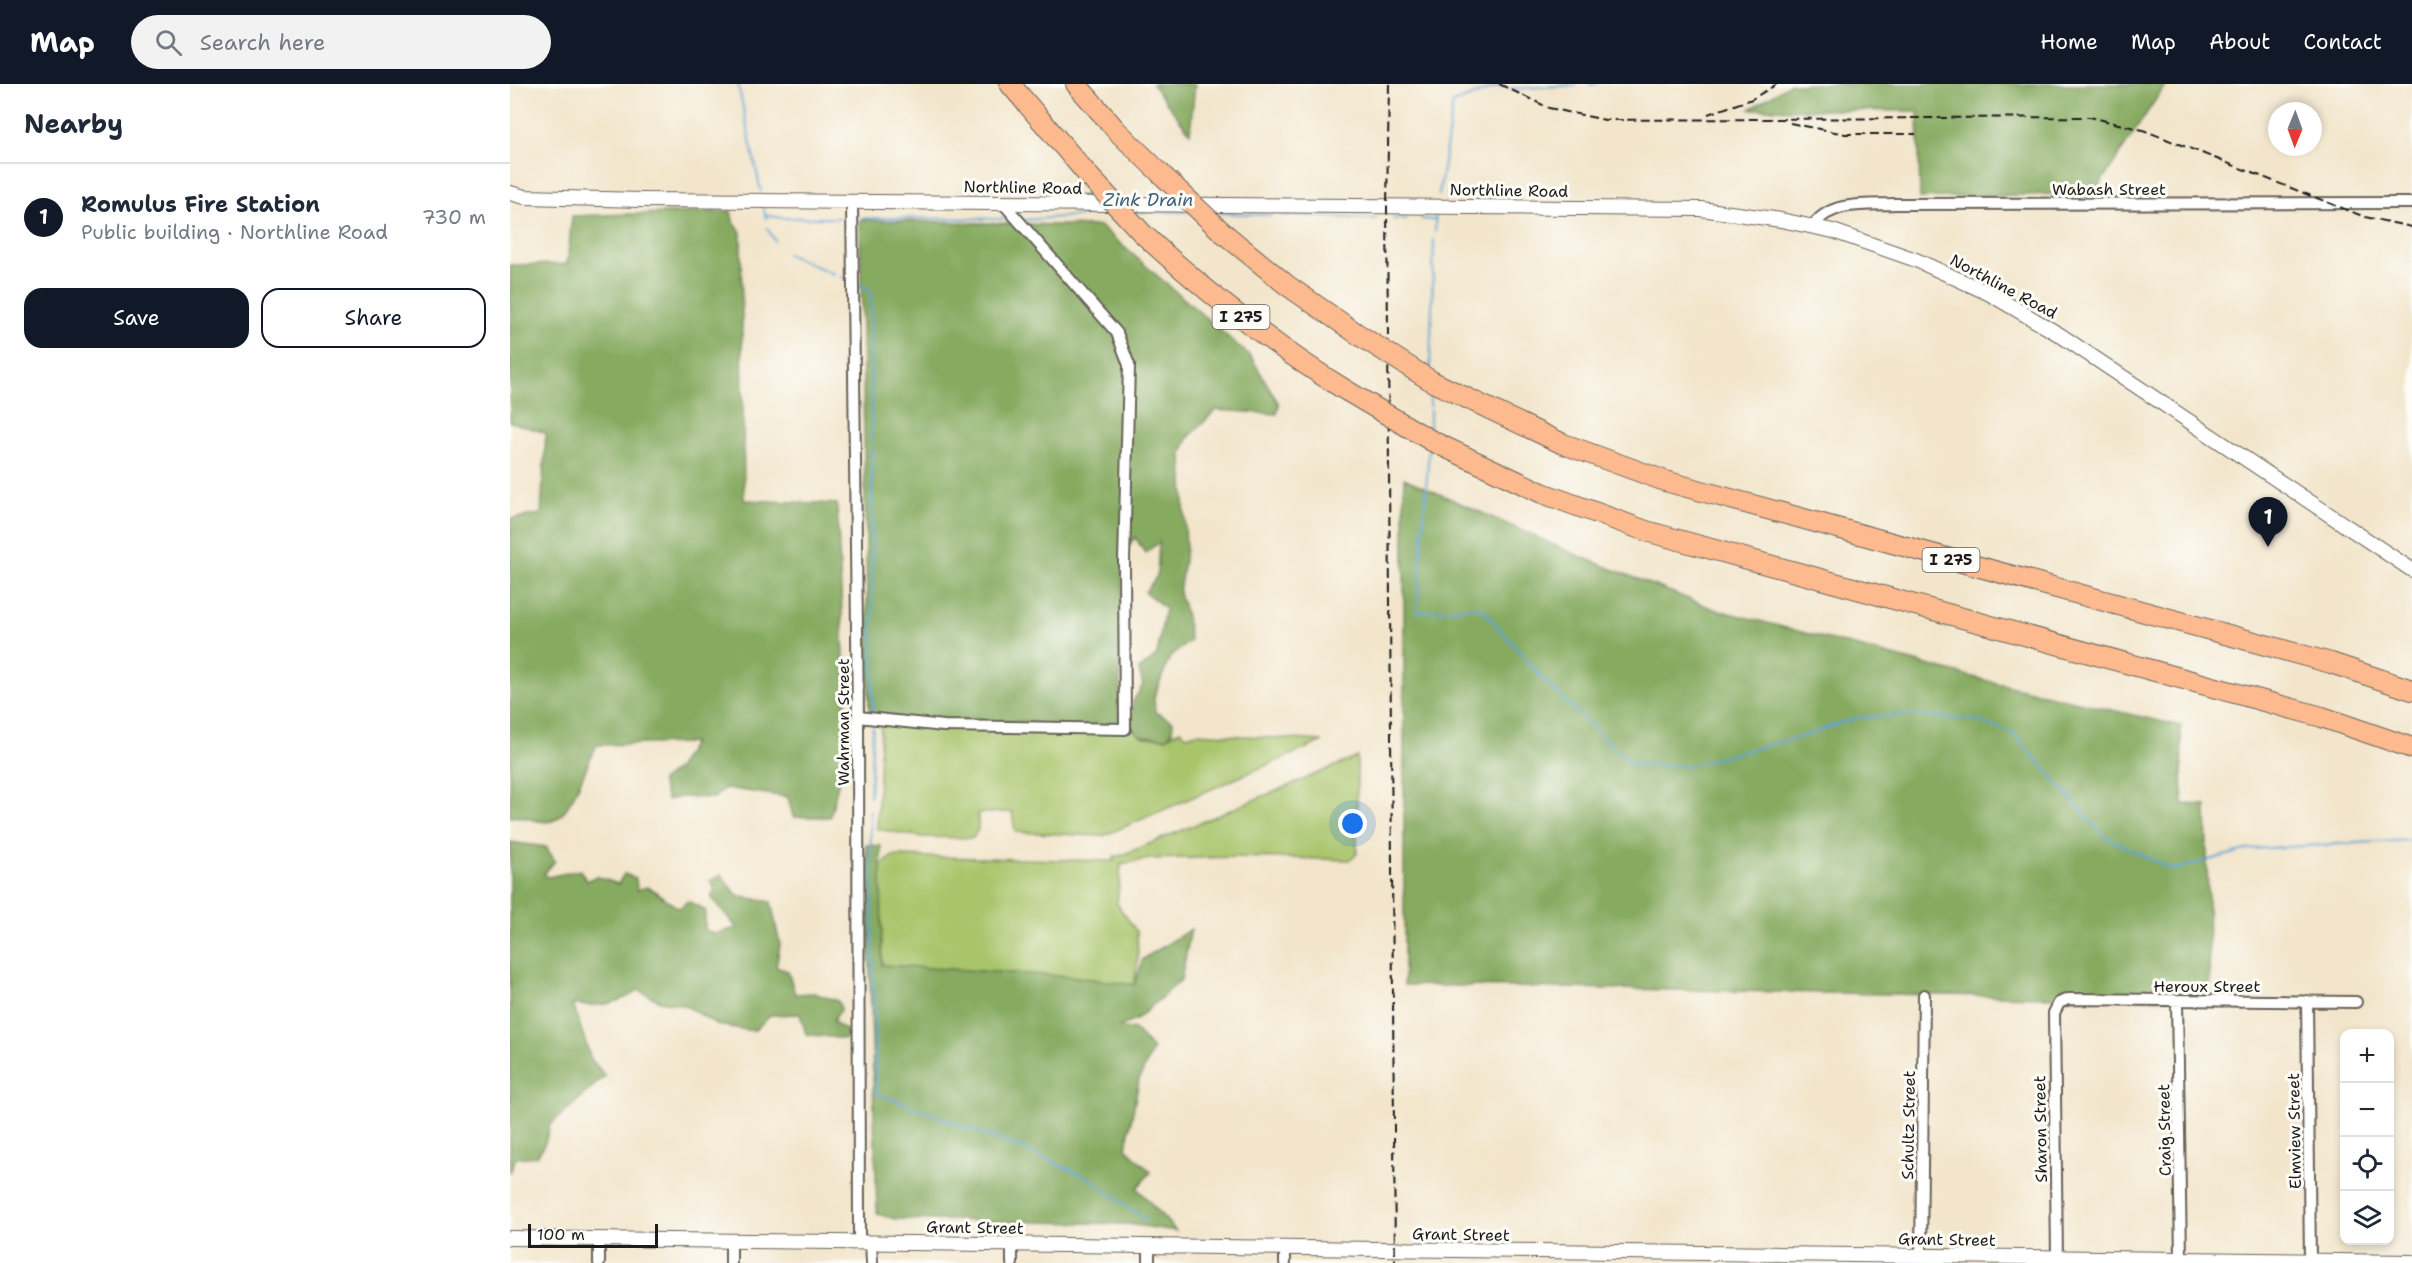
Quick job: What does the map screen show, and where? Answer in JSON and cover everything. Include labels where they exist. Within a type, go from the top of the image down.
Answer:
[{"type":"highway","name":"I 275","points":[[1010,84],[1088,175],[1143,234],[1250,324],[1309,368],[1432,441],[1542,493],[1646,531],[2322,717],[2412,748]]},
{"type":"highway","name":"I 275","points":[[1076,84],[1117,131],[1159,172],[1221,231],[1288,286],[1433,382],[1561,443],[1665,481],[2331,663],[2412,690]]},
{"type":"street","name":"Northline Road","points":[[510,193],[565,199],[1701,209],[1813,226],[1916,260],[2014,307],[2412,570]]},
{"type":"street","name":"Wahrman Street","points":[[852,202],[865,1242],[872,1263]]},
{"type":"street","points":[[858,717],[944,726],[1125,729],[1124,562],[1129,365],[1117,333],[1003,203]]},
{"type":"street","name":"Wabash Street","points":[[1813,226],[1828,212],[1844,207],[1896,204],[2412,203]]},
{"type":"street","name":"Schultz Street","points":[[1921,1256],[1924,995]]},
{"type":"street","name":"Heroux Street","points":[[2059,1003],[2068,999],[2356,1002]]},
{"type":"street","name":"Craig Street","points":[[2178,1001],[2181,1258]]},
{"type":"street","name":"Elmview Street","points":[[2307,1001],[2310,1260]]},
{"type":"street","name":"Sharon Street","points":[[2057,1257],[2054,1014],[2059,1003]]},
{"type":"street","name":"Grant Street","points":[[510,1238],[1285,1248],[1780,1259],[1921,1256],[2412,1262]]},
{"type":"street","points":[[599,1239],[599,1263]]},
{"type":"street","points":[[731,1241],[731,1263]]},
{"type":"street","points":[[1012,1244],[1012,1263]]},
{"type":"street","points":[[1149,1246],[1149,1263]]},
{"type":"street","points":[[1285,1248],[1285,1263]]},
{"type":"green space","points":[[1152,84],[1195,84],[1190,133]]},
{"type":"green space","points":[[1790,84],[2166,84],[2094,193],[1920,198],[1918,111],[1750,109]]},
{"type":"green space","points":[[731,211],[733,221],[741,232],[744,500],[837,504],[848,744],[830,817],[793,817],[788,797],[725,788],[714,798],[682,797],[667,800],[661,781],[678,768],[693,743],[597,745],[572,799],[559,817],[547,822],[510,817],[510,519],[541,514],[546,433],[510,422],[510,265],[567,264],[572,216]]},
{"type":"green space","points":[[860,220],[1100,226],[1251,357],[1279,404],[1277,414],[1216,410],[1188,438],[1182,453],[1186,549],[1179,593],[1186,614],[1190,641],[1170,657],[1154,697],[1155,712],[1173,721],[1172,732],[1166,738],[1142,736],[1132,728],[1133,702],[1143,685],[1139,670],[1157,655],[1165,608],[1145,592],[1157,576],[1159,542],[1145,553],[1135,537],[1123,554],[1119,723],[1101,726],[1038,724],[1028,721],[913,720],[869,715]]},
{"type":"green space","points":[[1404,478],[1579,556],[1714,609],[1988,681],[2181,726],[2183,804],[2206,805],[2210,1000],[1404,985]]},
{"type":"green space","points":[[881,717],[1028,721],[1038,724],[1121,721],[1143,737],[1166,738],[1180,730],[1186,736],[1196,733],[1323,741],[1103,836],[1015,832],[1012,812],[978,813],[978,829],[973,838],[922,837],[877,829]]},
{"type":"green space","points":[[1357,757],[1357,854],[1350,860],[1255,857],[1168,858],[1141,860],[1121,865],[1117,904],[1137,932],[1138,958],[1134,985],[1077,977],[881,965],[881,865],[893,856],[1114,861],[1114,856],[1120,856]]},
{"type":"green space","points":[[510,842],[546,847],[555,861],[544,874],[548,877],[580,870],[587,881],[596,876],[618,884],[624,874],[636,878],[637,890],[647,887],[679,908],[688,901],[705,910],[705,930],[714,934],[737,928],[711,897],[715,890],[710,881],[721,875],[738,896],[771,902],[780,945],[776,967],[788,971],[795,994],[814,993],[838,1001],[841,1009],[833,1021],[847,1031],[845,1039],[806,1034],[800,1014],[770,1015],[754,1031],[718,1025],[684,1005],[660,1001],[638,990],[624,999],[607,1004],[573,1004],[591,1059],[605,1076],[550,1125],[545,1143],[537,1156],[516,1158],[510,1173]]},
{"type":"green space","points":[[866,845],[881,846],[882,965],[1077,977],[1134,985],[1143,959],[1191,929],[1181,980],[1136,1020],[1118,1027],[1135,1030],[1153,1049],[1139,1080],[1126,1148],[1151,1172],[1137,1188],[1176,1231],[1128,1224],[895,1219],[877,1214]]},
{"type":"waterway","name":"Zink Drain","points":[[738,84],[761,192]]},
{"type":"waterway","name":"Zink Drain","points":[[1589,85],[1599,84]]},
{"type":"waterway","name":"Zink Drain","points":[[1509,89],[1575,85]]},
{"type":"waterway","name":"Zink Drain","points":[[1439,195],[1453,103],[1499,86]]},
{"type":"waterway","name":"Zink Drain","points":[[763,206],[766,219]]},
{"type":"waterway","name":"Zink Drain","points":[[1435,232],[1436,211]]},
{"type":"waterway","name":"Zink Drain","points":[[1134,212],[1189,212]]},
{"type":"waterway","name":"Zink Drain","points":[[1024,220],[1111,213]]},
{"type":"waterway","name":"Zink Drain","points":[[1215,213],[1272,215]]},
{"type":"waterway","name":"Zink Drain","points":[[765,215],[782,218],[840,218]]},
{"type":"waterway","name":"Zink Drain","points":[[1282,215],[1377,219]]},
{"type":"waterway","name":"Zink Drain","points":[[861,218],[1009,219]]},
{"type":"waterway","name":"Zink Drain","points":[[1393,219],[1407,219]]},
{"type":"waterway","name":"Zink Drain","points":[[1421,219],[1435,220]]},
{"type":"waterway","points":[[767,228],[775,241]]},
{"type":"waterway","points":[[1430,371],[1434,239]]},
{"type":"waterway","points":[[787,254],[834,274]]},
{"type":"waterway","points":[[857,284],[871,290],[873,715]]},
{"type":"waterway","points":[[1430,389],[1430,431]]},
{"type":"waterway","points":[[1429,449],[1417,612],[1481,607],[1541,677],[1631,764],[1688,766],[1804,736],[1856,718],[1902,715],[1971,719],[2014,734],[2104,836],[2173,870],[2249,849],[2412,840]]},
{"type":"waterway","points":[[870,797],[873,725]]},
{"type":"waterway","points":[[870,810],[876,1093],[1019,1147],[1089,1178],[1147,1221]]},
{"type":"railway","points":[[1389,84],[1387,207],[1395,1263]]},
{"type":"railway","points":[[1499,84],[1549,108],[1605,120],[2090,117],[2143,130],[2365,217],[2412,227]]},
{"type":"railway","points":[[1708,114],[1752,99],[1777,84]]},
{"type":"railway","points":[[1790,123],[1845,134],[1916,134]]},
{"type":"place","name":"Romulus Fire Station","points":[[2268,547]]}]
